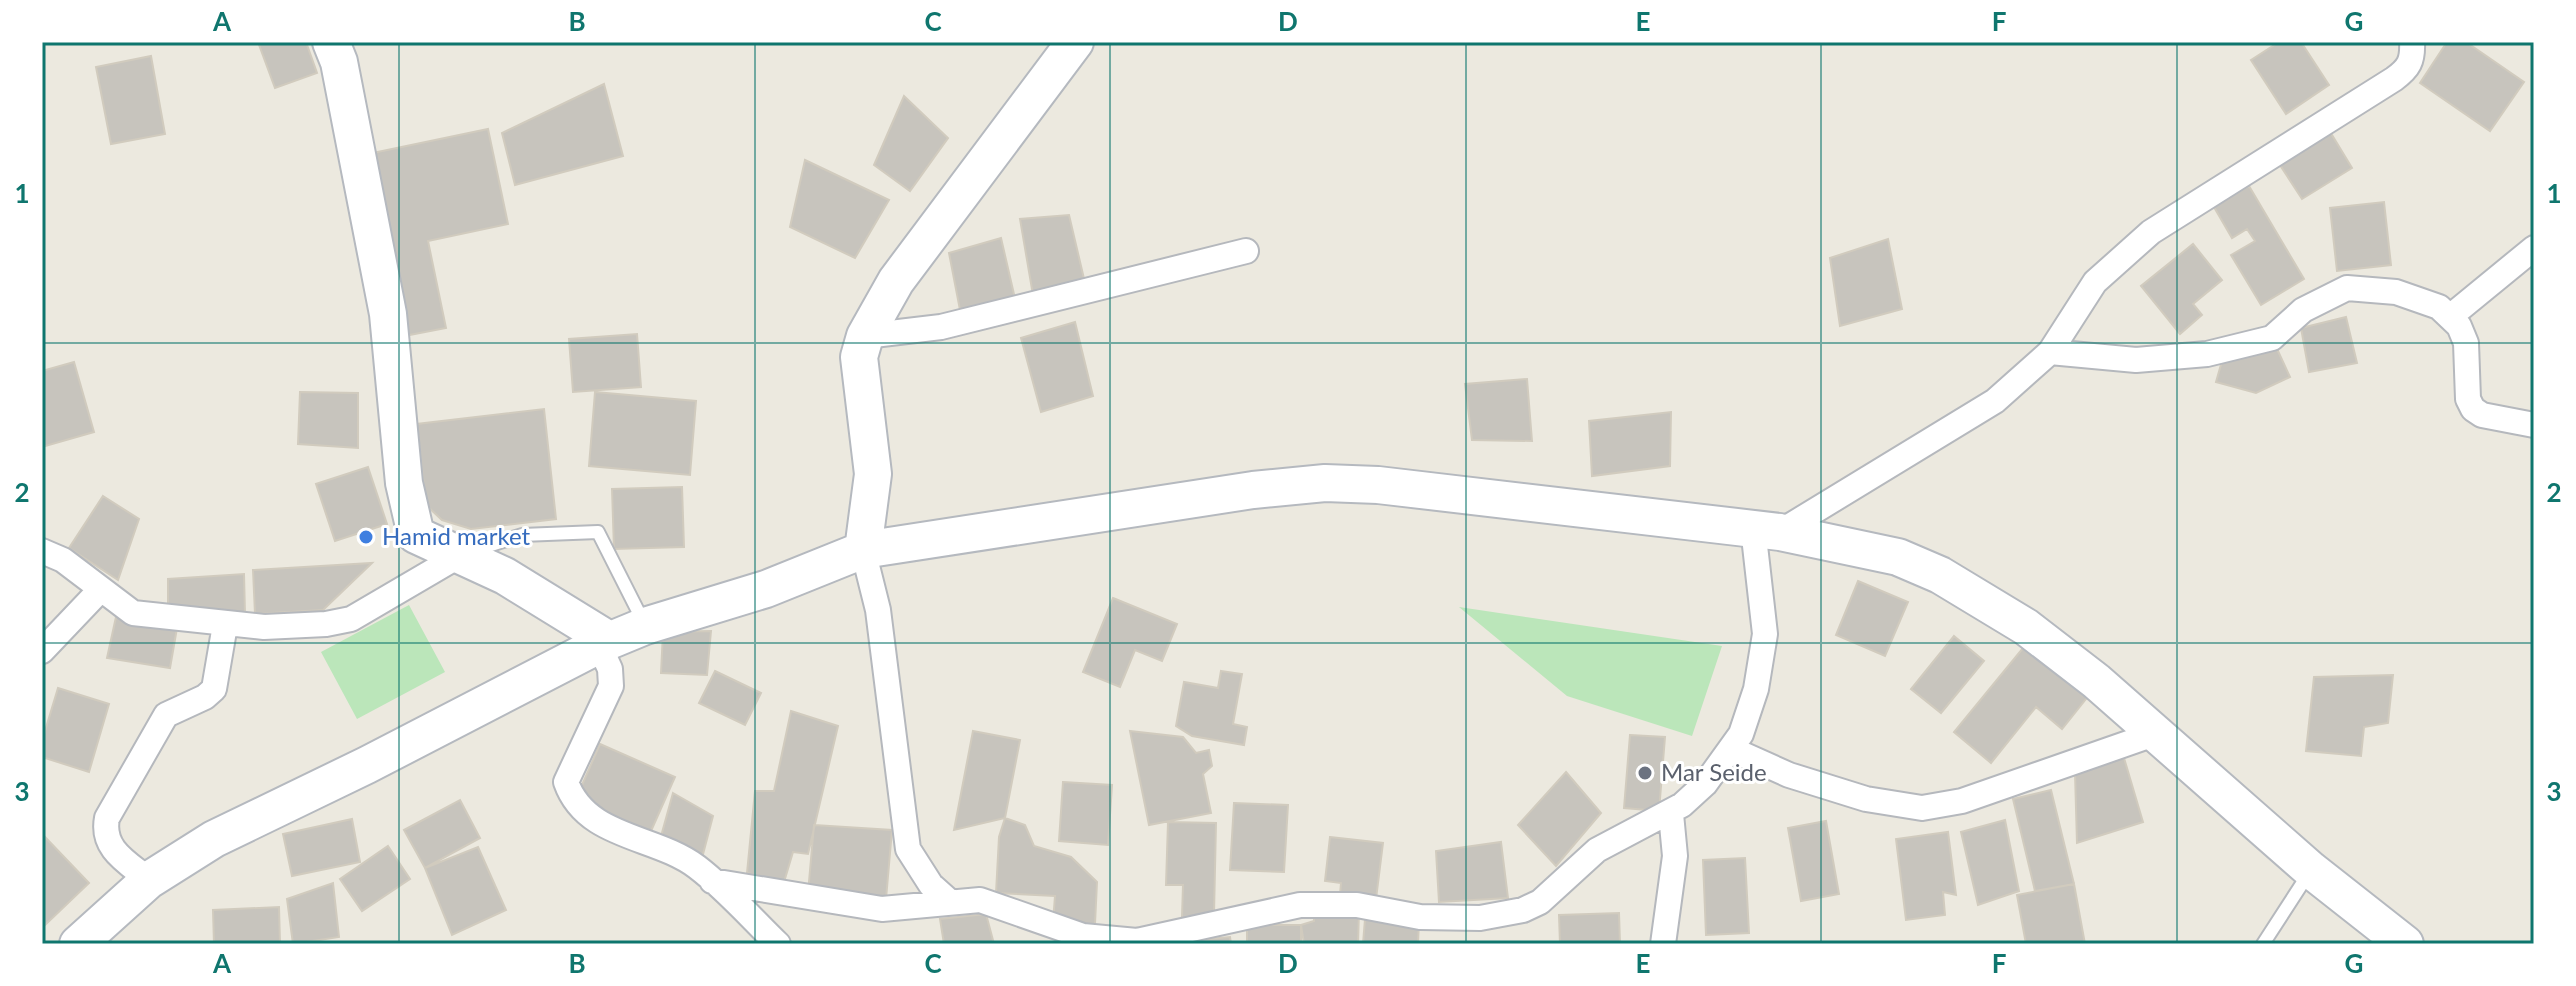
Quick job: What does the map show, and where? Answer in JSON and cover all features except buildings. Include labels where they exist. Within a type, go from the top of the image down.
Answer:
[{"type":"main road","points":[[331,42],[339,62],[388,314],[404,483],[416,535],[462,554],[604,642]]},
{"type":"main road","points":[[863,550],[873,474],[859,357],[865,336],[896,281],[1075,42]]},
{"type":"main road","points":[[78,944],[149,880],[226,832],[367,765],[604,642],[645,626],[766,589],[863,550],[944,534],[1325,483],[1378,485],[1767,530],[1898,557],[1940,575],[2026,627],[2157,733],[2311,870],[2405,944]]},
{"type":"street","points":[[712,881],[882,909],[950,902],[991,902],[1083,936],[1137,941],[1300,905],[1357,905],[1420,917],[1480,918],[1523,910],[1540,902],[1597,850],[1671,814],[1705,784],[1741,734],[1756,689],[1765,634],[1767,530],[1959,425],[1995,401],[2050,352],[2095,282],[2128,249],[2394,79],[2407,69],[2413,57],[2412,42]]},
{"type":"street","points":[[2451,316],[2534,248]]},
{"type":"street","points":[[865,336],[941,327],[1246,251]]},
{"type":"street","points":[[2050,352],[2136,360],[2207,354],[2272,338],[2303,310],[2347,288],[2396,292],[2431,304],[2451,316],[2466,343],[2468,399],[2473,409],[2482,415],[2534,425]]},
{"type":"street","points":[[863,550],[880,622],[908,849],[931,885],[950,902]]},
{"type":"street","points":[[42,551],[63,560],[133,613],[225,625],[291,626],[351,619],[462,554]]},
{"type":"street","points":[[42,651],[101,589]]},
{"type":"street","points":[[149,880],[108,844],[104,833],[107,818],[166,715],[205,697],[214,689],[225,625]]},
{"type":"street","points":[[604,642],[611,686],[601,714],[573,760],[566,782],[569,792],[591,819],[695,865],[778,944]]},
{"type":"street","points":[[1731,749],[1789,775],[1866,799],[1922,808],[1962,801],[2157,733]]},
{"type":"street","points":[[1663,944],[1675,856],[1671,814]]},
{"type":"lane","points":[[462,554],[522,535],[598,532],[645,626]]},
{"type":"lane","points":[[2263,944],[2311,870]]},
{"type":"green space","points":[[409,605],[445,672],[357,719],[321,652]]},
{"type":"green space","points":[[1459,607],[1722,646],[1692,736],[1567,696]]},
{"type":"place","name":"Hamid market","points":[[366,537]]},
{"type":"place","name":"Mar Seide","points":[[1645,773]]}]
